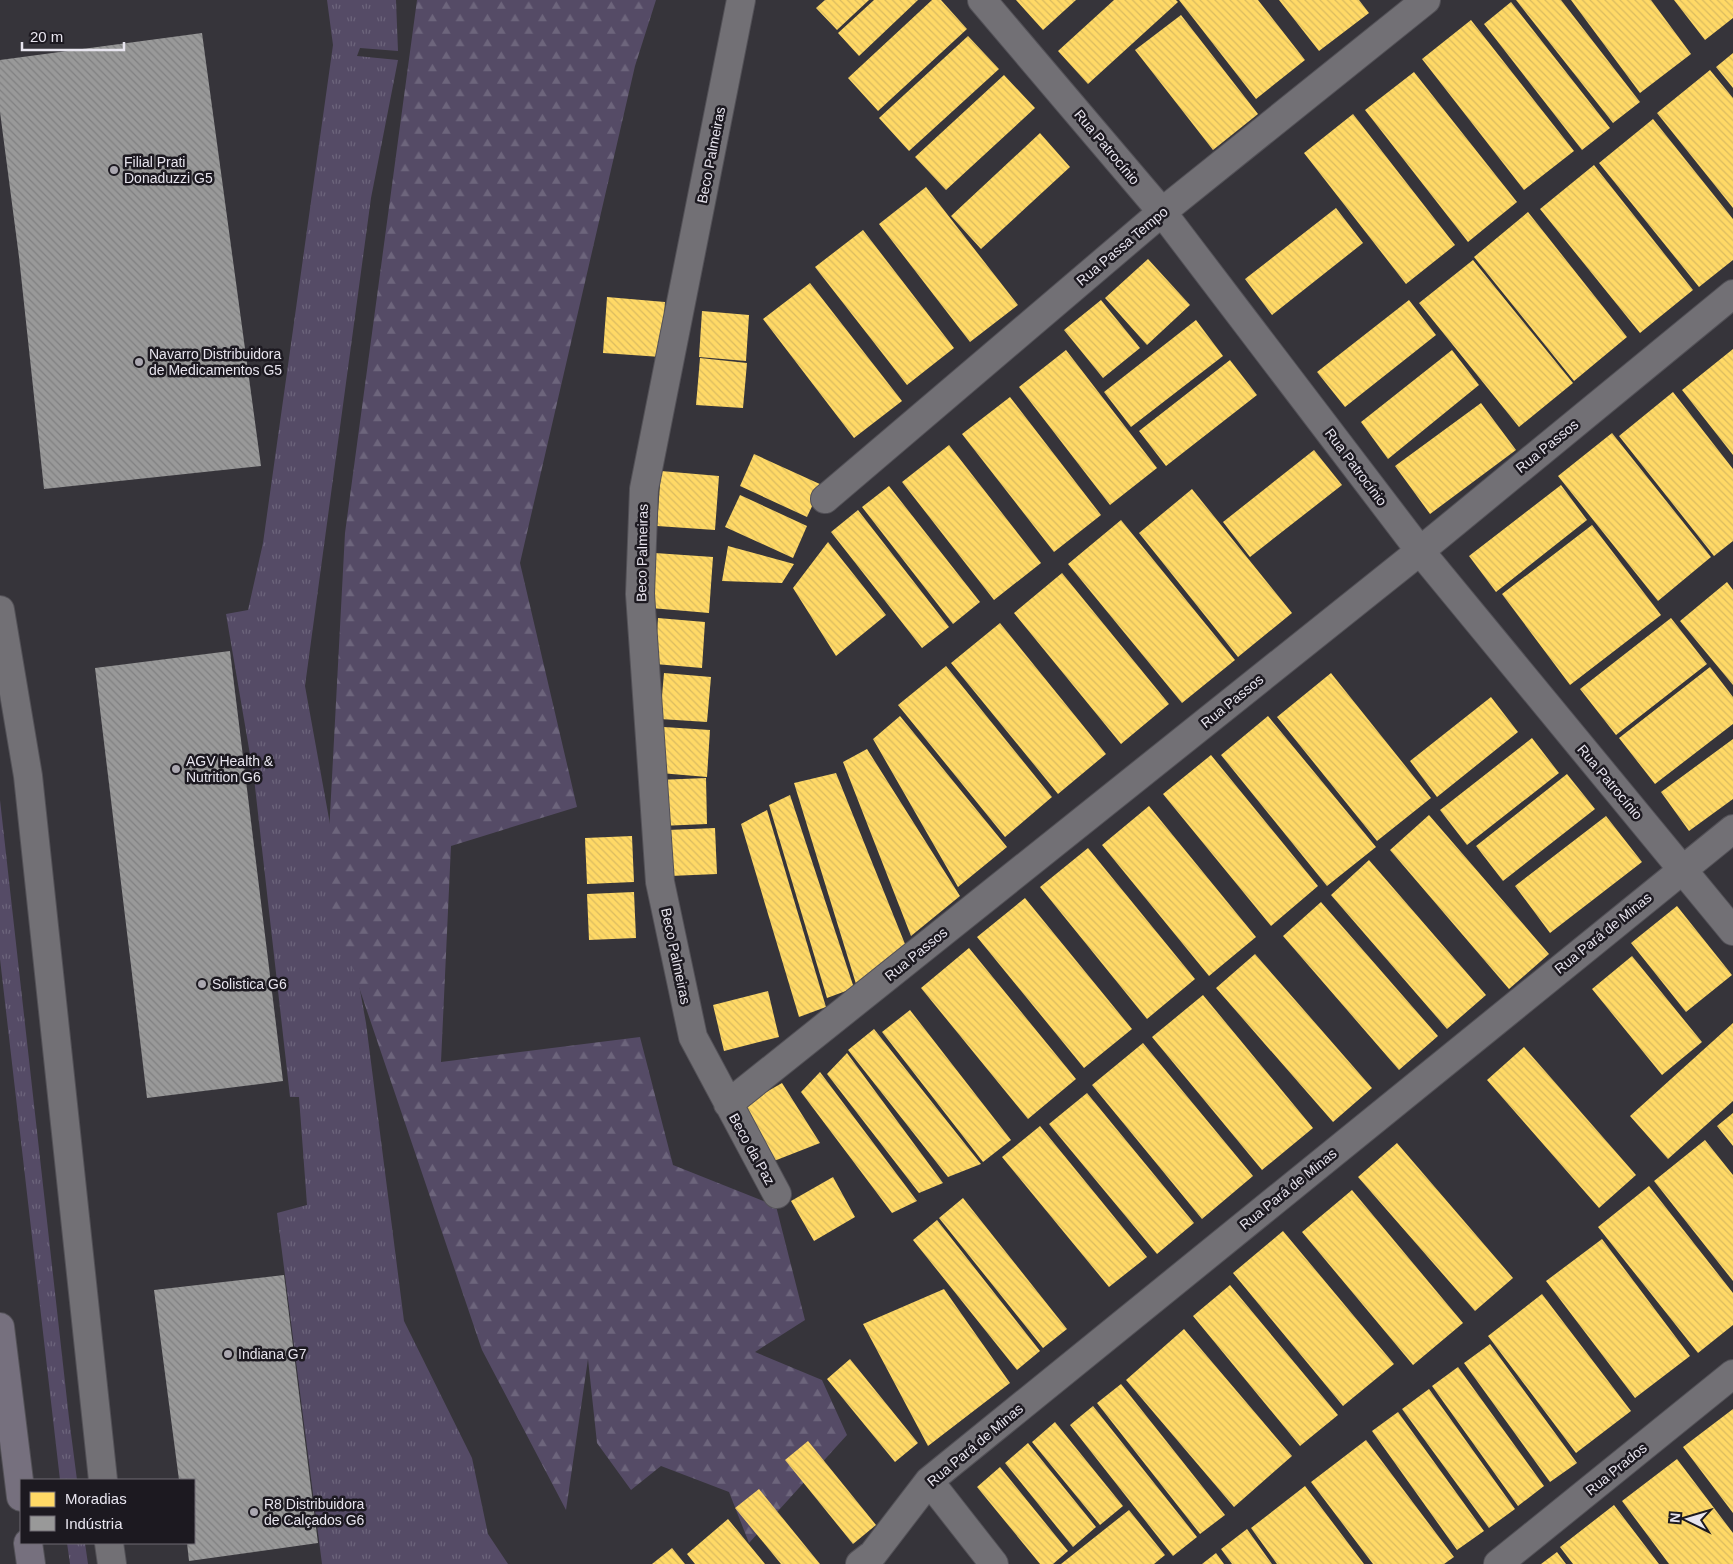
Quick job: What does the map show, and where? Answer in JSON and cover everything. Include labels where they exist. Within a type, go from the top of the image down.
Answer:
[{"type":"highway","points":[[0,1327],[20,1489]]},
{"type":"highway","points":[[28,1544],[31,1564]]},
{"type":"street","name":"Beco Palmeiras","points":[[728,1104],[693,1037],[660,882],[640,594],[644,489],[741,0]]},
{"type":"street","name":"Rua Patrocínio","points":[[982,0],[1162,212],[1420,551],[1733,931]]},
{"type":"street","name":"Rua Passa Tempo","points":[[825,499],[1162,212],[1426,0]]},
{"type":"street","name":"Rua Passos","points":[[728,1104],[1420,551],[1733,294]]},
{"type":"street","points":[[0,610],[28,776],[103,1479]]},
{"type":"street","name":"Rua Pará de Minas","points":[[867,1559],[928,1481],[1733,829]]},
{"type":"street","name":"Beco da Paz","points":[[728,1104],[777,1194]]},
{"type":"street","name":"Rua Prados","points":[[1498,1564],[1733,1374]]},
{"type":"street","points":[[928,1481],[994,1564]]},
{"type":"street","points":[[110,1544],[112,1564]]},
{"type":"green space","points":[[327,0],[396,0],[398,51],[360,48],[357,56],[398,60],[371,198],[305,686],[366,1023],[404,1321],[472,1458],[488,1534],[508,1564],[322,1564],[277,1213],[307,1205],[299,1097],[290,1097],[254,778],[226,614],[248,610],[263,543],[333,45]]},
{"type":"green space","points":[[417,0],[656,0],[635,66],[520,563],[577,807],[451,846],[441,1062],[640,1037],[673,1165],[776,1206],[805,1320],[755,1352],[822,1380],[847,1435],[749,1543],[729,1492],[661,1466],[631,1490],[597,1443],[588,1359],[566,1510],[482,1350],[326,890],[345,533]]},
{"type":"green space","points":[[0,800],[77,1479],[60,1479],[0,959]]},
{"type":"green space","points":[[67,1544],[85,1544],[88,1564],[70,1564]]},
{"type":"building: Moradias","points":[[825,0],[869,0],[837,30],[816,8]]},
{"type":"building: Moradias","points":[[874,0],[918,0],[859,56],[838,33]]},
{"type":"building: Moradias","points":[[932,0],[941,0],[967,29],[878,111],[848,78]]},
{"type":"building: Moradias","points":[[1016,0],[1076,0],[1043,30]]},
{"type":"building: Moradias","points":[[1114,0],[1176,0],[1178,2],[1088,84],[1058,51]]},
{"type":"building: Moradias","points":[[1179,0],[1258,0],[1305,60],[1256,99]]},
{"type":"building: Moradias","points":[[1279,0],[1359,0],[1369,13],[1319,51]]},
{"type":"building: Moradias","points":[[1516,0],[1561,0],[1640,102],[1613,123]]},
{"type":"building: Moradias","points":[[1571,0],[1651,0],[1691,54],[1640,93]]},
{"type":"building: Moradias","points":[[1674,0],[1733,0],[1733,18],[1705,40]]},
{"type":"building: Moradias","points":[[1511,2],[1610,128],[1582,150],[1484,24]]},
{"type":"building: Moradias","points":[[1181,15],[1258,114],[1213,150],[1135,50]]},
{"type":"building: Moradias","points":[[1471,20],[1574,151],[1524,190],[1422,59]]},
{"type":"building: Moradias","points":[[968,36],[999,69],[909,151],[879,118]]},
{"type":"building: Moradias","points":[[1733,53],[1733,88],[1716,67]]},
{"type":"building: Moradias","points":[[1710,70],[1733,98],[1733,208],[1657,113]]},
{"type":"building: Moradias","points":[[1414,72],[1517,202],[1468,242],[1365,110]]},
{"type":"building: Moradias","points":[[1004,75],[1035,108],[946,190],[915,157]]},
{"type":"building: Moradias","points":[[1353,114],[1455,245],[1406,284],[1304,153]]},
{"type":"building: Moradias","points":[[1653,119],[1733,219],[1733,260],[1699,287],[1599,163]]},
{"type":"building: Moradias","points":[[1040,133],[1070,167],[981,249],[951,216]]},
{"type":"building: Moradias","points":[[1594,165],[1693,290],[1640,333],[1540,209]]},
{"type":"building: Moradias","points":[[926,187],[1018,305],[970,342],[879,224]]},
{"type":"building: Moradias","points":[[1336,208],[1363,243],[1272,315],[1245,279]]},
{"type":"building: Moradias","points":[[1528,212],[1627,337],[1574,381],[1474,257]]},
{"type":"building: Moradias","points":[[863,230],[954,348],[907,385],[815,267]]},
{"type":"building: Moradias","points":[[1148,259],[1190,305],[1147,345],[1105,298]]},
{"type":"building: Moradias","points":[[1473,260],[1573,383],[1519,427],[1419,303]]},
{"type":"building: Moradias","points":[[810,283],[902,401],[854,438],[763,319]]},
{"type":"building: Moradias","points":[[607,297],[665,302],[661,357],[603,353]]},
{"type":"building: Moradias","points":[[1101,300],[1140,348],[1103,378],[1064,330]]},
{"type":"building: Moradias","points":[[1409,300],[1436,335],[1345,407],[1317,372]]},
{"type":"building: Moradias","points":[[702,311],[749,315],[746,361],[699,357]]},
{"type":"building: Moradias","points":[[1196,320],[1223,356],[1131,427],[1104,392]]},
{"type":"building: Moradias","points":[[1733,349],[1733,455],[1682,390]]},
{"type":"building: Moradias","points":[[1066,350],[1157,468],[1110,505],[1019,387]]},
{"type":"building: Moradias","points":[[1452,350],[1479,385],[1388,459],[1361,422]]},
{"type":"building: Moradias","points":[[700,358],[747,363],[743,408],[696,405]]},
{"type":"building: Moradias","points":[[1230,360],[1257,395],[1166,466],[1139,431]]},
{"type":"building: Moradias","points":[[1673,392],[1733,469],[1733,541],[1714,556],[1619,436]]},
{"type":"building: Moradias","points":[[1010,397],[1101,515],[1054,552],[962,434]]},
{"type":"building: Moradias","points":[[1481,403],[1516,450],[1430,514],[1395,466]]},
{"type":"building: Moradias","points":[[1612,433],[1711,557],[1658,601],[1558,476]]},
{"type":"building: Moradias","points":[[949,445],[1041,563],[994,600],[902,482]]},
{"type":"building: Moradias","points":[[1314,450],[1342,485],[1250,557],[1223,522]]},
{"type":"building: Moradias","points":[[754,454],[822,485],[807,517],[740,486]]},
{"type":"building: Moradias","points":[[661,471],[719,476],[715,530],[657,526]]},
{"type":"building: Moradias","points":[[1561,485],[1587,520],[1496,592],[1469,556]]},
{"type":"building: Moradias","points":[[889,486],[980,602],[953,624],[862,507]]},
{"type":"building: Moradias","points":[[1192,489],[1292,613],[1238,657],[1139,533]]},
{"type":"building: Moradias","points":[[740,495],[807,526],[793,558],[725,527]]},
{"type":"building: Moradias","points":[[858,510],[949,627],[922,648],[831,532]]},
{"type":"building: Moradias","points":[[1121,520],[1235,660],[1182,703],[1068,564]]},
{"type":"building: Moradias","points":[[1592,525],[1661,615],[1570,685],[1502,594]]},
{"type":"building: Moradias","points":[[828,542],[886,615],[836,656],[793,588]]},
{"type":"building: Moradias","points":[[728,546],[794,564],[782,583],[722,581]]},
{"type":"building: Moradias","points":[[655,553],[713,557],[709,613],[651,608]]},
{"type":"building: Moradias","points":[[1062,573],[1169,704],[1121,744],[1014,613]]},
{"type":"building: Moradias","points":[[1727,582],[1733,590],[1733,685],[1680,621]]},
{"type":"building: Moradias","points":[[658,618],[705,622],[702,668],[655,664]]},
{"type":"building: Moradias","points":[[1671,618],[1707,664],[1616,735],[1580,689]]},
{"type":"building: Moradias","points":[[1000,623],[1106,754],[1058,794],[951,663]]},
{"type":"building: Moradias","points":[[946,666],[1052,797],[1005,837],[898,705]]},
{"type":"building: Moradias","points":[[1710,667],[1733,697],[1733,724],[1655,784],[1619,738]]},
{"type":"building: Moradias","points":[[664,673],[711,677],[707,722],[660,719]]},
{"type":"building: Moradias","points":[[1331,673],[1431,798],[1377,841],[1277,717]]},
{"type":"building: Moradias","points":[[1491,697],[1518,732],[1437,797],[1410,761]]},
{"type":"building: Moradias","points":[[900,716],[1007,847],[958,887],[873,739]]},
{"type":"building: Moradias","points":[[1268,716],[1376,847],[1327,886],[1221,755]]},
{"type":"building: Moradias","points":[[664,727],[710,730],[707,777],[660,773]]},
{"type":"building: Moradias","points":[[1532,738],[1559,773],[1467,845],[1440,810]]},
{"type":"building: Moradias","points":[[1733,739],[1733,799],[1689,831],[1661,792]]},
{"type":"building: Moradias","points":[[867,749],[960,896],[911,936],[843,762]]},
{"type":"building: Moradias","points":[[1211,755],[1318,886],[1271,926],[1163,794]]},
{"type":"building: Moradias","points":[[836,773],[905,944],[856,984],[794,783]]},
{"type":"building: Moradias","points":[[1567,774],[1595,809],[1503,881],[1476,846]]},
{"type":"building: Moradias","points":[[706,778],[707,824],[660,826],[658,780]]},
{"type":"building: Moradias","points":[[790,795],[854,988],[827,998],[769,805]]},
{"type":"building: Moradias","points":[[1149,806],[1256,937],[1209,976],[1102,845]]},
{"type":"building: Moradias","points":[[767,810],[826,1007],[799,1017],[741,824]]},
{"type":"building: Moradias","points":[[1429,815],[1549,954],[1509,989],[1390,850]]},
{"type":"building: Moradias","points":[[1606,816],[1642,862],[1550,933],[1515,886]]},
{"type":"building: Moradias","points":[[715,828],[717,874],[670,876],[668,830]]},
{"type":"building: Moradias","points":[[632,836],[634,882],[587,884],[585,838]]},
{"type":"building: Moradias","points":[[1088,848],[1195,979],[1147,1019],[1040,887]]},
{"type":"building: Moradias","points":[[1369,860],[1486,995],[1447,1029],[1331,895]]},
{"type":"building: Moradias","points":[[634,892],[636,938],[589,940],[587,894]]},
{"type":"building: Moradias","points":[[1025,898],[1132,1029],[1084,1068],[977,937]]},
{"type":"building: Moradias","points":[[1321,902],[1438,1036],[1399,1070],[1283,936]]},
{"type":"building: Moradias","points":[[1677,906],[1732,975],[1686,1012],[1631,943]]},
{"type":"building: Moradias","points":[[969,948],[1076,1079],[1028,1119],[921,988]]},
{"type":"building: Moradias","points":[[1255,954],[1372,1088],[1333,1122],[1216,988]]},
{"type":"building: Moradias","points":[[1632,956],[1702,1042],[1662,1075],[1592,989]]},
{"type":"building: Moradias","points":[[768,991],[779,1037],[724,1051],[713,1005]]},
{"type":"building: Moradias","points":[[1203,995],[1313,1128],[1262,1170],[1152,1037]]},
{"type":"building: Moradias","points":[[910,1010],[1011,1140],[983,1162],[882,1032]]},
{"type":"building: Moradias","points":[[1733,1023],[1733,1101],[1668,1159],[1630,1116]]},
{"type":"building: Moradias","points":[[874,1029],[981,1164],[948,1177],[848,1050]]},
{"type":"building: Moradias","points":[[1143,1043],[1253,1176],[1202,1219],[1092,1085]]},
{"type":"building: Moradias","points":[[1524,1047],[1636,1175],[1599,1208],[1487,1080]]},
{"type":"building: Moradias","points":[[847,1053],[943,1183],[919,1193],[827,1074]]},
{"type":"building: Moradias","points":[[820,1072],[917,1201],[892,1213],[801,1092]]},
{"type":"building: Moradias","points":[[782,1083],[820,1143],[774,1161],[744,1105]]},
{"type":"building: Moradias","points":[[1087,1093],[1194,1223],[1157,1254],[1049,1124]]},
{"type":"building: Moradias","points":[[1733,1113],[1733,1146],[1717,1126]]},
{"type":"building: Moradias","points":[[1040,1126],[1147,1257],[1109,1287],[1002,1157]]},
{"type":"building: Moradias","points":[[1705,1140],[1733,1175],[1733,1281],[1654,1181]]},
{"type":"building: Moradias","points":[[1397,1143],[1513,1278],[1475,1311],[1358,1177]]},
{"type":"building: Moradias","points":[[833,1177],[855,1217],[814,1241],[791,1201]]},
{"type":"building: Moradias","points":[[1649,1186],[1733,1293],[1733,1325],[1698,1353],[1598,1227]]},
{"type":"building: Moradias","points":[[1352,1190],[1463,1323],[1413,1365],[1302,1232]]},
{"type":"building: Moradias","points":[[963,1198],[1067,1329],[1043,1348],[939,1218]]},
{"type":"building: Moradias","points":[[937,1220],[1040,1351],[1017,1370],[913,1240]]},
{"type":"building: Moradias","points":[[1283,1231],[1394,1364],[1343,1406],[1233,1273]]},
{"type":"building: Moradias","points":[[1602,1239],[1690,1356],[1635,1398],[1546,1281]]},
{"type":"building: Moradias","points":[[1230,1285],[1338,1415],[1300,1446],[1193,1316]]},
{"type":"building: Moradias","points":[[944,1289],[1010,1383],[928,1446],[863,1324]]},
{"type":"building: Moradias","points":[[1542,1294],[1631,1411],[1576,1453],[1488,1336]]},
{"type":"building: Moradias","points":[[1184,1329],[1292,1456],[1234,1507],[1126,1380]]},
{"type":"building: Moradias","points":[[1490,1344],[1577,1463],[1550,1482],[1464,1363]]},
{"type":"building: Moradias","points":[[850,1359],[918,1443],[895,1462],[827,1379]]},
{"type":"building: Moradias","points":[[1458,1367],[1544,1486],[1518,1506],[1432,1386]]},
{"type":"building: Moradias","points":[[1121,1384],[1225,1515],[1200,1534],[1097,1403]]},
{"type":"building: Moradias","points":[[1429,1389],[1515,1509],[1489,1528],[1402,1409]]},
{"type":"building: Moradias","points":[[1093,1406],[1197,1537],[1173,1556],[1070,1425]]},
{"type":"building: Moradias","points":[[1733,1409],[1733,1513],[1683,1447]]},
{"type":"building: Moradias","points":[[1398,1412],[1484,1531],[1457,1550],[1372,1431]]},
{"type":"building: Moradias","points":[[1055,1422],[1123,1506],[1100,1525],[1032,1442]]},
{"type":"building: Moradias","points":[[1366,1440],[1454,1557],[1444,1564],[1373,1564],[1311,1482]]},
{"type":"building: Moradias","points":[[808,1441],[876,1525],[853,1544],[785,1460]]},
{"type":"building: Moradias","points":[[1028,1443],[1096,1527],[1073,1547],[1005,1463]]},
{"type":"building: Moradias","points":[[1677,1459],[1733,1533],[1733,1564],[1669,1564],[1622,1501]]},
{"type":"building: Moradias","points":[[1000,1467],[1068,1551],[1053,1564],[1040,1564],[977,1487]]},
{"type":"building: Moradias","points":[[1305,1486],[1364,1564],[1277,1564],[1251,1528]]},
{"type":"building: Moradias","points":[[759,1489],[820,1564],[781,1564],[735,1508]]},
{"type":"building: Moradias","points":[[1614,1505],[1659,1564],[1573,1564],[1560,1547]]},
{"type":"building: Moradias","points":[[1129,1510],[1165,1555],[1154,1564],[1061,1564]]},
{"type":"building: Moradias","points":[[728,1519],[765,1564],[695,1564],[687,1554]]},
{"type":"building: Moradias","points":[[1247,1529],[1272,1564],[1232,1564],[1221,1549]]},
{"type":"building: Moradias","points":[[672,1548],[685,1564],[652,1564]]},
{"type":"building: Moradias","points":[[1557,1552],[1566,1564],[1541,1564]]},
{"type":"building: Moradias","points":[[1216,1553],[1224,1564],[1202,1564]]},
{"type":"building: Indústria","points":[[202,33],[261,466],[44,489],[19,257],[0,112],[0,60]]},
{"type":"building: Indústria","points":[[230,651],[283,1081],[147,1098],[95,668]]},
{"type":"building: Indústria","points":[[284,1275],[318,1543],[189,1561],[187,1544],[195,1544],[195,1479],[179,1479],[154,1290]]},
{"type":"place","name":"Filial Prati Donaduzzi G5","points":[[114,170]]},
{"type":"place","name":"Navarro Distribuidora de Medicamentos G5","points":[[139,362]]},
{"type":"place","name":"AGV Health & Nutrition G6","points":[[176,769]]},
{"type":"place","name":"Solistica G6","points":[[202,984]]},
{"type":"place","name":"Indiana G7","points":[[228,1354]]},
{"type":"place","name":"R8 Distribuidora de Calçados G6","points":[[254,1512]]}]
